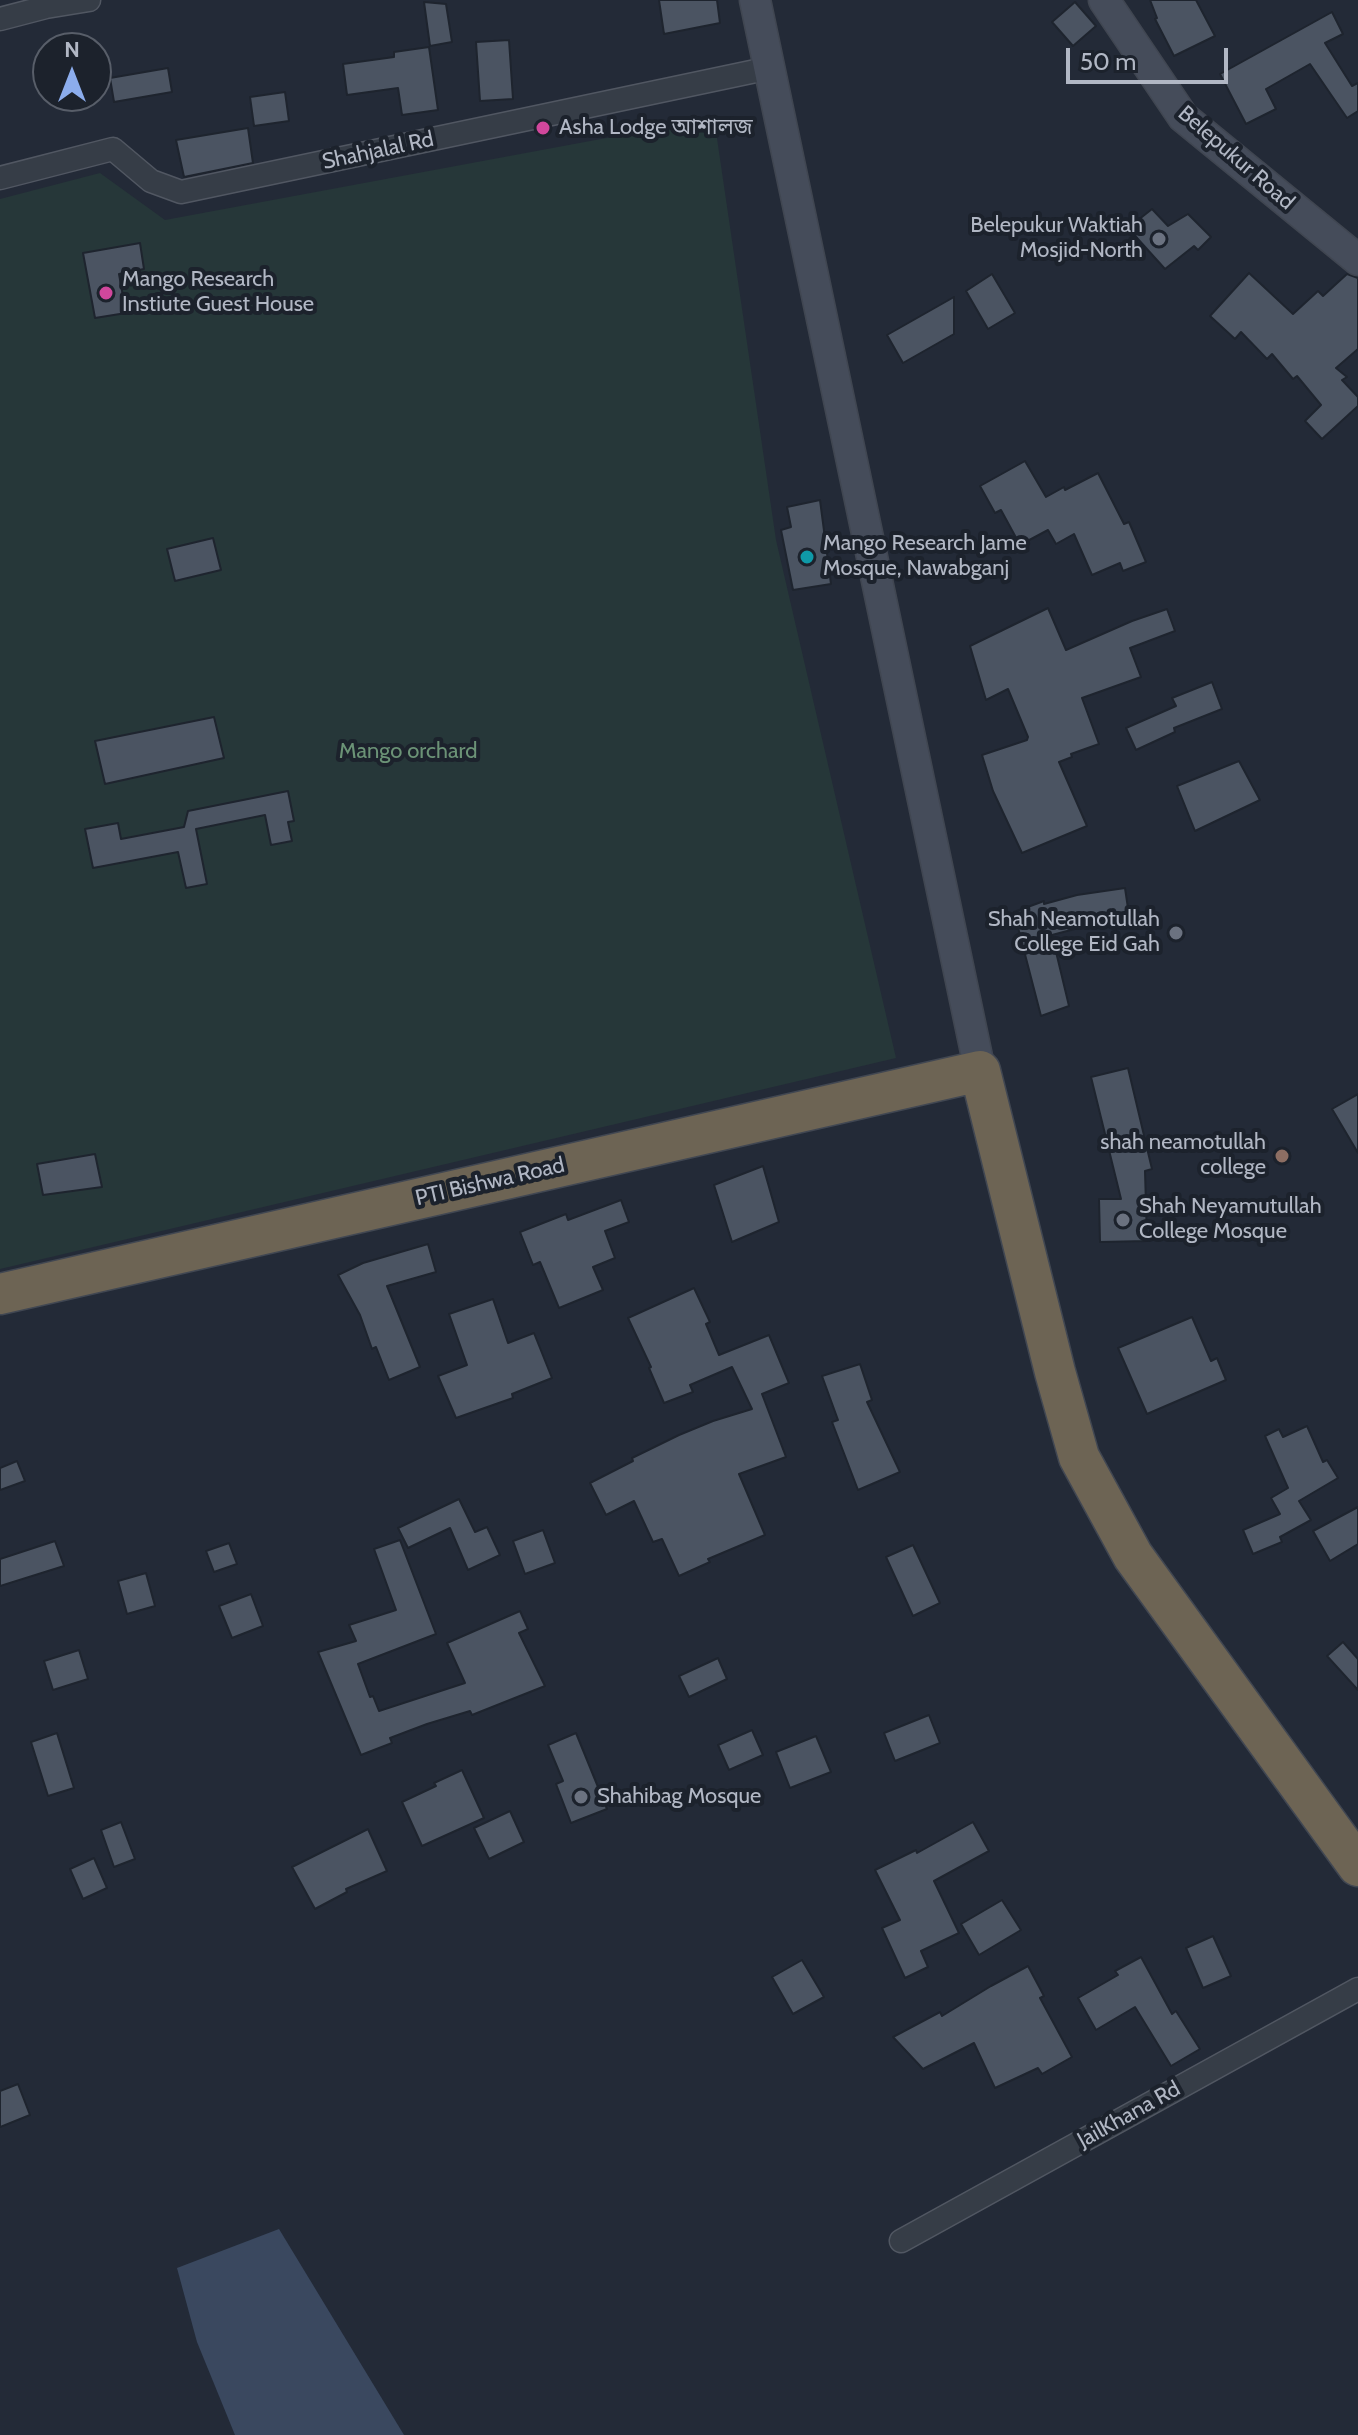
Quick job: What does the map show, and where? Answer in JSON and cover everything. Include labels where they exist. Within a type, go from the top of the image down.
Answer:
[{"type":"highway","name":"PTI Bishwa Road","points":[[0,1294],[980,1071]]},
{"type":"highway","points":[[980,1071],[1079,1457],[1133,1556],[1358,1866]]},
{"type":"main road","points":[[755,0],[980,1071]]},
{"type":"main road","name":"Belepukur Road","points":[[1104,0],[1183,117],[1358,260]]},
{"type":"street","points":[[0,19],[89,0]]},
{"type":"street","name":"Shahjalal Rd","points":[[0,178],[113,149],[151,181],[181,192],[770,68]]},
{"type":"street","name":"JailKhana Rd","points":[[901,2241],[1358,1989]]},
{"type":"green space","name":"Mango orchard","points":[[714,118],[776,540],[896,1058],[0,1269],[0,199],[100,173],[165,220]]},
{"type":"water","points":[[279,2229],[404,2435],[235,2435],[197,2342],[177,2268]]},
{"type":"building","points":[[659,0],[717,0],[720,23],[664,34]]},
{"type":"building","points":[[1150,0],[1196,0],[1215,36],[1174,56],[1155,19]]},
{"type":"building","points":[[424,2],[446,4],[452,42],[430,46]]},
{"type":"building","points":[[1075,2],[1096,26],[1073,46],[1052,22]]},
{"type":"building","points":[[1332,12],[1343,34],[1325,43],[1352,86],[1358,83],[1358,111],[1347,118],[1310,64],[1266,89],[1276,109],[1246,124],[1220,74]]},
{"type":"building","points":[[509,40],[513,99],[480,101],[476,42]]},
{"type":"building","points":[[429,47],[438,110],[402,115],[398,88],[347,95],[343,64],[394,57],[394,52]]},
{"type":"building","points":[[168,68],[172,92],[114,102],[112,78]]},
{"type":"building","points":[[285,92],[289,121],[254,126],[250,97]]},
{"type":"building","points":[[248,128],[253,163],[184,177],[176,140]]},
{"type":"building","name":"Belepukur Waktiah Mosjid-North","points":[[1152,209],[1168,226],[1188,214],[1211,237],[1198,250],[1194,246],[1165,269],[1128,228]]},
{"type":"building","name":"Mango Research Instiute Guest House","points":[[140,243],[144,269],[119,274],[126,313],[95,318],[83,253]]},
{"type":"building","points":[[1249,273],[1293,314],[1318,291],[1323,296],[1347,274],[1358,278],[1358,349],[1336,368],[1347,377],[1342,380],[1358,397],[1358,406],[1322,439],[1305,421],[1321,405],[1297,376],[1293,379],[1272,354],[1267,359],[1241,332],[1235,339],[1210,316]]},
{"type":"building","points":[[992,274],[1015,313],[988,329],[966,291]]},
{"type":"building","points":[[954,297],[954,334],[903,363],[887,335]]},
{"type":"building","points":[[1025,461],[1046,497],[1098,473],[1124,524],[1129,522],[1146,562],[1123,571],[1120,563],[1092,575],[1074,534],[1056,544],[1048,530],[1020,545],[1001,510],[995,513],[980,486]]},
{"type":"building","name":"Mango Research Jame Mosque, Nawabganj","points":[[820,500],[831,584],[793,590],[781,530],[791,527],[787,507]]},
{"type":"building","points":[[213,538],[221,570],[175,581],[167,549]]},
{"type":"building","points":[[1048,608],[1066,650],[1167,609],[1175,631],[1130,648],[1141,677],[1082,698],[1099,744],[1059,762],[1087,826],[1022,853],[993,791],[982,755],[1027,740],[1028,737],[1008,689],[986,700],[970,646]]},
{"type":"building","points":[[1212,682],[1222,709],[1174,728],[1175,732],[1136,750],[1126,728],[1176,706],[1172,698]]},
{"type":"building","points":[[214,717],[224,758],[105,784],[95,741]]},
{"type":"building","points":[[1239,761],[1260,800],[1195,831],[1177,786]]},
{"type":"building","points":[[288,791],[294,821],[288,822],[292,841],[271,845],[265,815],[196,829],[207,884],[186,888],[178,852],[93,868],[85,829],[118,823],[121,839],[184,827],[188,811]]},
{"type":"building","points":[[1125,888],[1129,915],[1089,921],[1090,925],[1052,935],[1069,1006],[1041,1016],[1014,912],[1044,901],[1044,904],[1077,895]]},
{"type":"building","points":[[1128,1068],[1152,1169],[1145,1171],[1147,1241],[1100,1242],[1099,1199],[1121,1199],[1091,1077]]},
{"type":"building","points":[[1358,1094],[1358,1153],[1332,1109]]},
{"type":"building","points":[[95,1154],[102,1187],[43,1195],[37,1164]]},
{"type":"building","points":[[763,1166],[779,1222],[732,1242],[714,1185]]},
{"type":"building","points":[[621,1200],[629,1222],[605,1231],[615,1258],[593,1267],[603,1290],[559,1308],[540,1262],[533,1265],[520,1232],[566,1214],[568,1220]]},
{"type":"building","points":[[428,1244],[436,1272],[387,1286],[420,1367],[389,1380],[376,1347],[372,1349],[360,1315],[338,1275],[363,1263]]},
{"type":"building","points":[[694,1288],[710,1322],[706,1324],[719,1355],[769,1335],[789,1383],[762,1394],[786,1457],[739,1474],[765,1535],[708,1559],[710,1562],[679,1576],[662,1539],[653,1542],[634,1501],[606,1515],[590,1483],[679,1435],[752,1409],[732,1367],[690,1385],[693,1392],[664,1403],[628,1318]]},
{"type":"building","points":[[493,1299],[508,1343],[534,1333],[552,1378],[512,1394],[513,1398],[456,1418],[438,1376],[467,1365],[449,1314]]},
{"type":"building","points":[[1192,1317],[1211,1361],[1217,1358],[1226,1380],[1147,1414],[1118,1348]]},
{"type":"building","points":[[860,1364],[872,1400],[867,1402],[900,1472],[858,1490],[832,1422],[838,1420],[822,1376]]},
{"type":"building","points":[[1307,1426],[1323,1462],[1327,1460],[1338,1478],[1299,1501],[1311,1520],[1280,1537],[1282,1542],[1253,1554],[1243,1530],[1280,1514],[1271,1498],[1288,1488],[1265,1436],[1279,1429],[1283,1437]]},
{"type":"building","points":[[17,1461],[25,1481],[0,1490],[0,1468]]},
{"type":"building","points":[[459,1499],[475,1532],[487,1527],[500,1555],[468,1570],[450,1528],[408,1548],[398,1528]]},
{"type":"building","points":[[1358,1507],[1358,1544],[1330,1561],[1313,1531]]},
{"type":"building","points":[[543,1530],[555,1563],[525,1574],[513,1541]]},
{"type":"building","points":[[400,1540],[436,1634],[358,1664],[370,1697],[373,1696],[379,1711],[465,1683],[447,1643],[520,1611],[528,1629],[519,1633],[545,1686],[472,1715],[470,1711],[427,1724],[390,1738],[392,1743],[361,1755],[318,1652],[356,1641],[349,1625],[396,1610],[374,1549]]},
{"type":"building","points":[[55,1541],[64,1566],[0,1586],[0,1559]]},
{"type":"building","points":[[229,1543],[237,1564],[214,1572],[206,1551]]},
{"type":"building","points":[[913,1545],[940,1603],[913,1616],[886,1557]]},
{"type":"building","points":[[146,1573],[155,1606],[127,1614],[118,1581]]},
{"type":"building","points":[[251,1594],[263,1626],[232,1638],[219,1606]]},
{"type":"building","points":[[1343,1642],[1358,1659],[1358,1690],[1327,1656]]},
{"type":"building","points":[[79,1650],[88,1679],[53,1690],[44,1661]]},
{"type":"building","points":[[718,1658],[727,1679],[689,1697],[679,1676]]},
{"type":"building","points":[[929,1715],[940,1743],[895,1761],[884,1733]]},
{"type":"building","points":[[752,1730],[763,1755],[729,1770],[718,1745]]},
{"type":"building","points":[[57,1733],[74,1788],[48,1796],[31,1742]]},
{"type":"building","points":[[576,1733],[607,1809],[571,1823],[556,1784],[563,1781],[548,1745]]},
{"type":"building","points":[[816,1736],[831,1772],[790,1788],[776,1752]]},
{"type":"building","points":[[462,1770],[484,1818],[422,1846],[402,1802]]},
{"type":"building","points":[[510,1811],[524,1842],[489,1859],[474,1828]]},
{"type":"building","points":[[121,1822],[135,1859],[114,1867],[101,1830]]},
{"type":"building","points":[[973,1822],[989,1851],[934,1881],[959,1933],[921,1951],[928,1967],[905,1978],[882,1928],[900,1920],[875,1870],[916,1850],[917,1853]]},
{"type":"building","points":[[368,1829],[387,1871],[346,1889],[347,1892],[315,1909],[292,1867]]},
{"type":"building","points":[[94,1858],[107,1888],[83,1899],[70,1869]]},
{"type":"building","points":[[1002,1900],[1021,1930],[979,1955],[961,1924]]},
{"type":"building","points":[[1213,1936],[1231,1976],[1203,1988],[1186,1948]]},
{"type":"building","points":[[1141,1957],[1172,2014],[1176,2011],[1200,2049],[1171,2066],[1135,2007],[1096,2030],[1078,1998],[1118,1975],[1115,1971]]},
{"type":"building","points":[[802,1960],[824,1997],[793,2014],[772,1977]]},
{"type":"building","points":[[1028,1966],[1044,1996],[1040,1998],[1072,2057],[1042,2074],[1038,2068],[995,2088],[974,2043],[923,2069],[893,2037],[940,2012],[942,2016]]},
{"type":"building","points":[[18,2084],[30,2115],[0,2127],[0,2091]]},
{"type":"place","name":"Asha Lodge আশালজ","points":[[543,128]]},
{"type":"place","name":"Belepukur Waktiah Mosjid-North","points":[[1159,239]]},
{"type":"place","name":"Mango Research Instiute Guest House","points":[[106,293]]},
{"type":"place","name":"Mango Research Jame Mosque, Nawabganj","points":[[807,557]]},
{"type":"place","name":"Shah Neamotullah College Eid Gah","points":[[1176,933]]},
{"type":"place","name":"shah neamotullah college","points":[[1282,1156]]},
{"type":"place","name":"Shah Neyamutullah College Mosque","points":[[1123,1220]]},
{"type":"place","name":"Shahibag Mosque","points":[[581,1797]]}]
